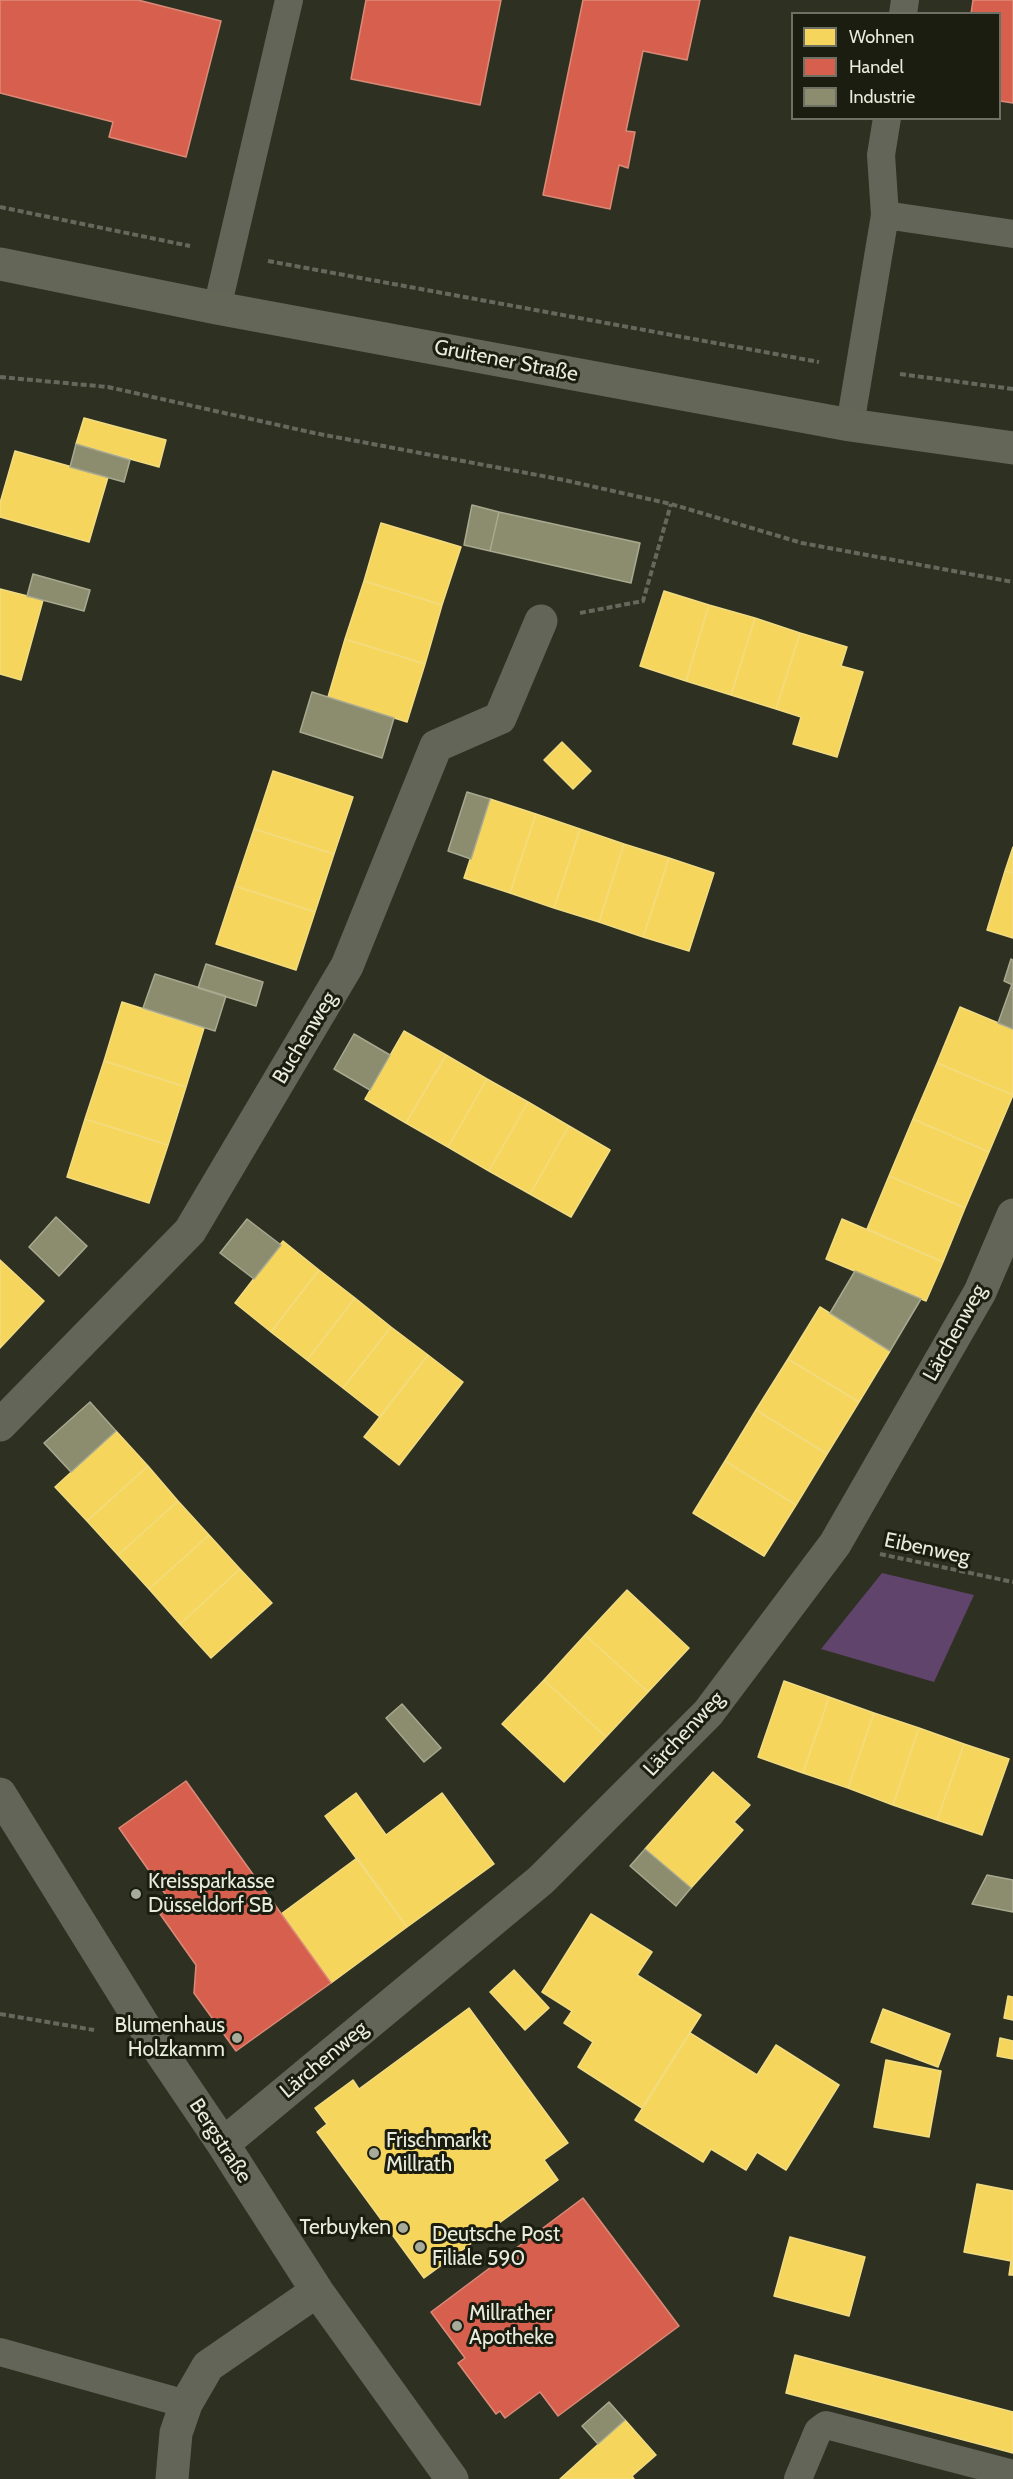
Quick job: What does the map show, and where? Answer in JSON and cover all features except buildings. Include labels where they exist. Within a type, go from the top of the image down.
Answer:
[{"type":"main road","name":"Gruitener Straße","points":[[0,264],[217,308],[850,425],[1013,447]]},
{"type":"street","name":"Buchenweg","points":[[0,1425],[190,1231],[347,966],[436,746],[500,718],[542,621]]},
{"type":"street","name":"Lärchenweg","points":[[223,2144],[541,1880],[708,1713],[835,1544],[980,1292],[1013,1215]]},
{"type":"street","name":"Bergstraße","points":[[0,1794],[152,2039],[223,2144],[317,2291],[452,2479]]},
{"type":"street","points":[[172,2479],[177,2433],[186,2404],[208,2366],[317,2291]]},
{"type":"lane","points":[[217,308],[289,0]]},
{"type":"lane","points":[[850,425],[885,215],[881,155],[887,120]]},
{"type":"lane","points":[[885,215],[1013,234]]},
{"type":"lane","points":[[0,2352],[186,2404]]},
{"type":"lane","points":[[798,2479],[818,2431],[826,2425],[1013,2474]]},
{"type":"path","points":[[0,207],[228,254],[860,369],[1013,388]]},
{"type":"path","points":[[0,377],[108,387],[314,433],[564,480],[670,504],[802,543],[1013,582]]},
{"type":"path","points":[[542,621],[643,601],[670,504]]},
{"type":"path","name":"Eibenweg","points":[[835,1544],[1013,1582]]},
{"type":"path","points":[[0,2014],[152,2039]]},
{"type":"shaded area","points":[[882,1573],[974,1595],[934,1682],[821,1649]]},
{"type":"place","name":"Kreissparkasse Düsseldorf SB","points":[[136,1894]]},
{"type":"place","name":"Blumenhaus Holzkamm","points":[[237,2038]]},
{"type":"place","name":"Frischmarkt Millrath","points":[[374,2153]]},
{"type":"place","name":"Terbuyken","points":[[403,2228]]},
{"type":"place","name":"Deutsche Post Filiale 590","points":[[420,2247]]},
{"type":"place","name":"Millrather Apotheke","points":[[457,2326]]}]
